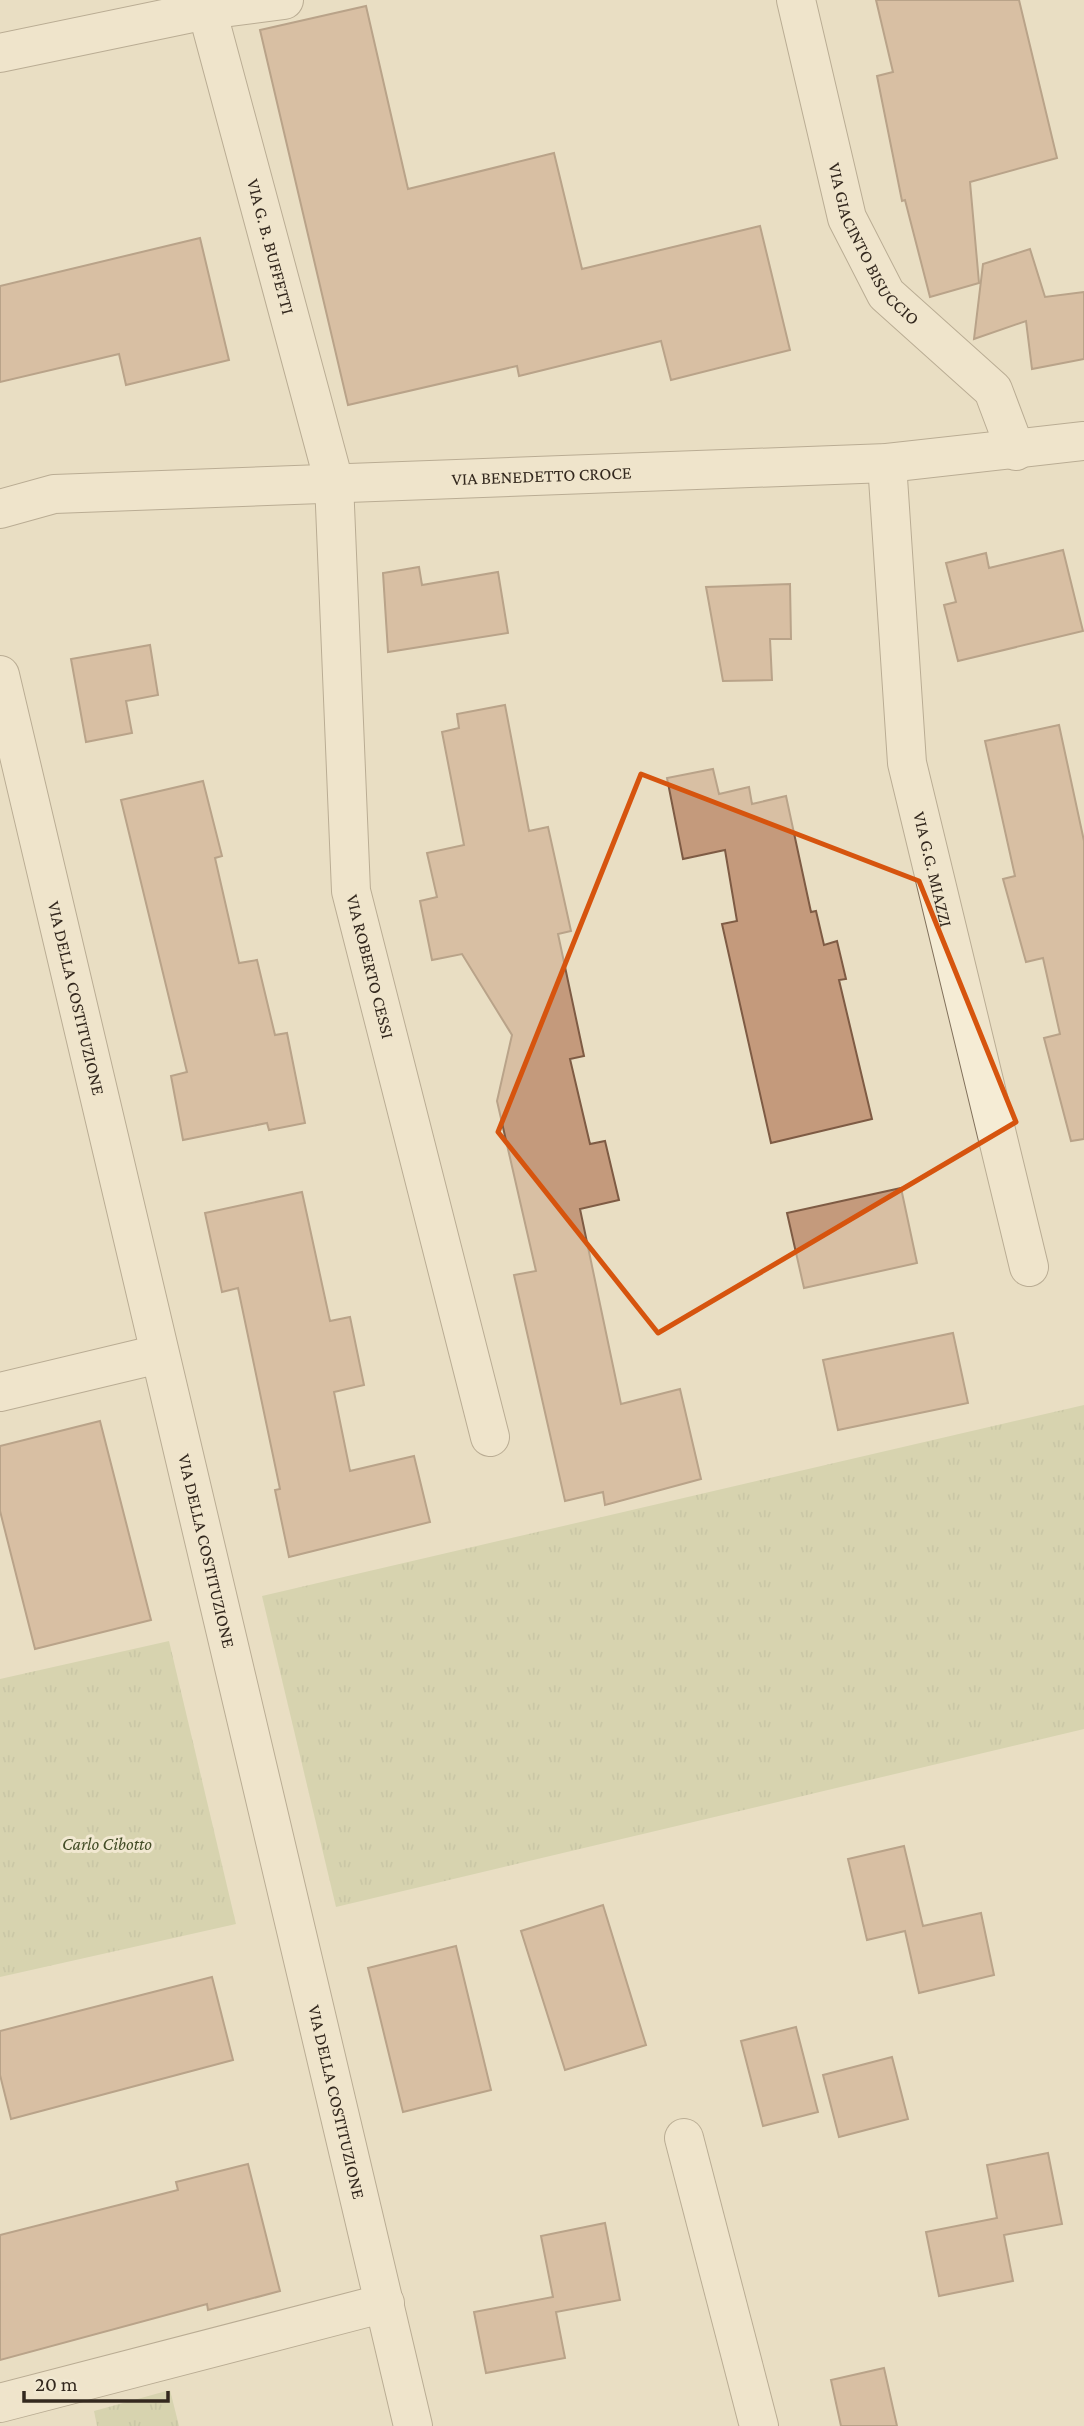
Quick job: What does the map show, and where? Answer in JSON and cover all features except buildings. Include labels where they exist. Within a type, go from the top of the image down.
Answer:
[{"type":"street","points":[[0,53],[207,10],[284,0]]},
{"type":"street","name":"VIA GIACINTO BISUCCIO","points":[[796,0],[847,218],[886,294],[993,390],[1016,451]]},
{"type":"street","name":"VIA G. B. BUFFETTI","points":[[207,10],[334,482]]},
{"type":"street","name":"VIA BENEDETTO CROCE","points":[[0,509],[54,494],[887,463],[1016,451],[1084,441]]},
{"type":"street","name":"VIA G.G. MIAZZI","points":[[887,463],[906,763],[1030,1268]]},
{"type":"street","name":"VIA ROBERTO CESSI","points":[[334,482],[351,891],[491,1437]]},
{"type":"street","name":"VIA DELLA COSTITUZIONE","points":[[0,676],[412,2426]]},
{"type":"street","points":[[0,1392],[159,1354]]},
{"type":"street","points":[[684,2138],[759,2426]]},
{"type":"street","points":[[0,2403],[385,2303]]},
{"type":"highlighted area","points":[[641,774],[919,881],[1016,1122],[658,1333],[498,1132]]},
{"type":"green space","points":[[1084,1405],[1084,1729],[336,1907],[262,1596]]},
{"type":"green space","name":"Carlo Cibotto","points":[[169,1641],[236,1924],[0,1977],[0,1679]]},
{"type":"green space","points":[[170,2390],[179,2426],[97,2426],[94,2411]]}]
